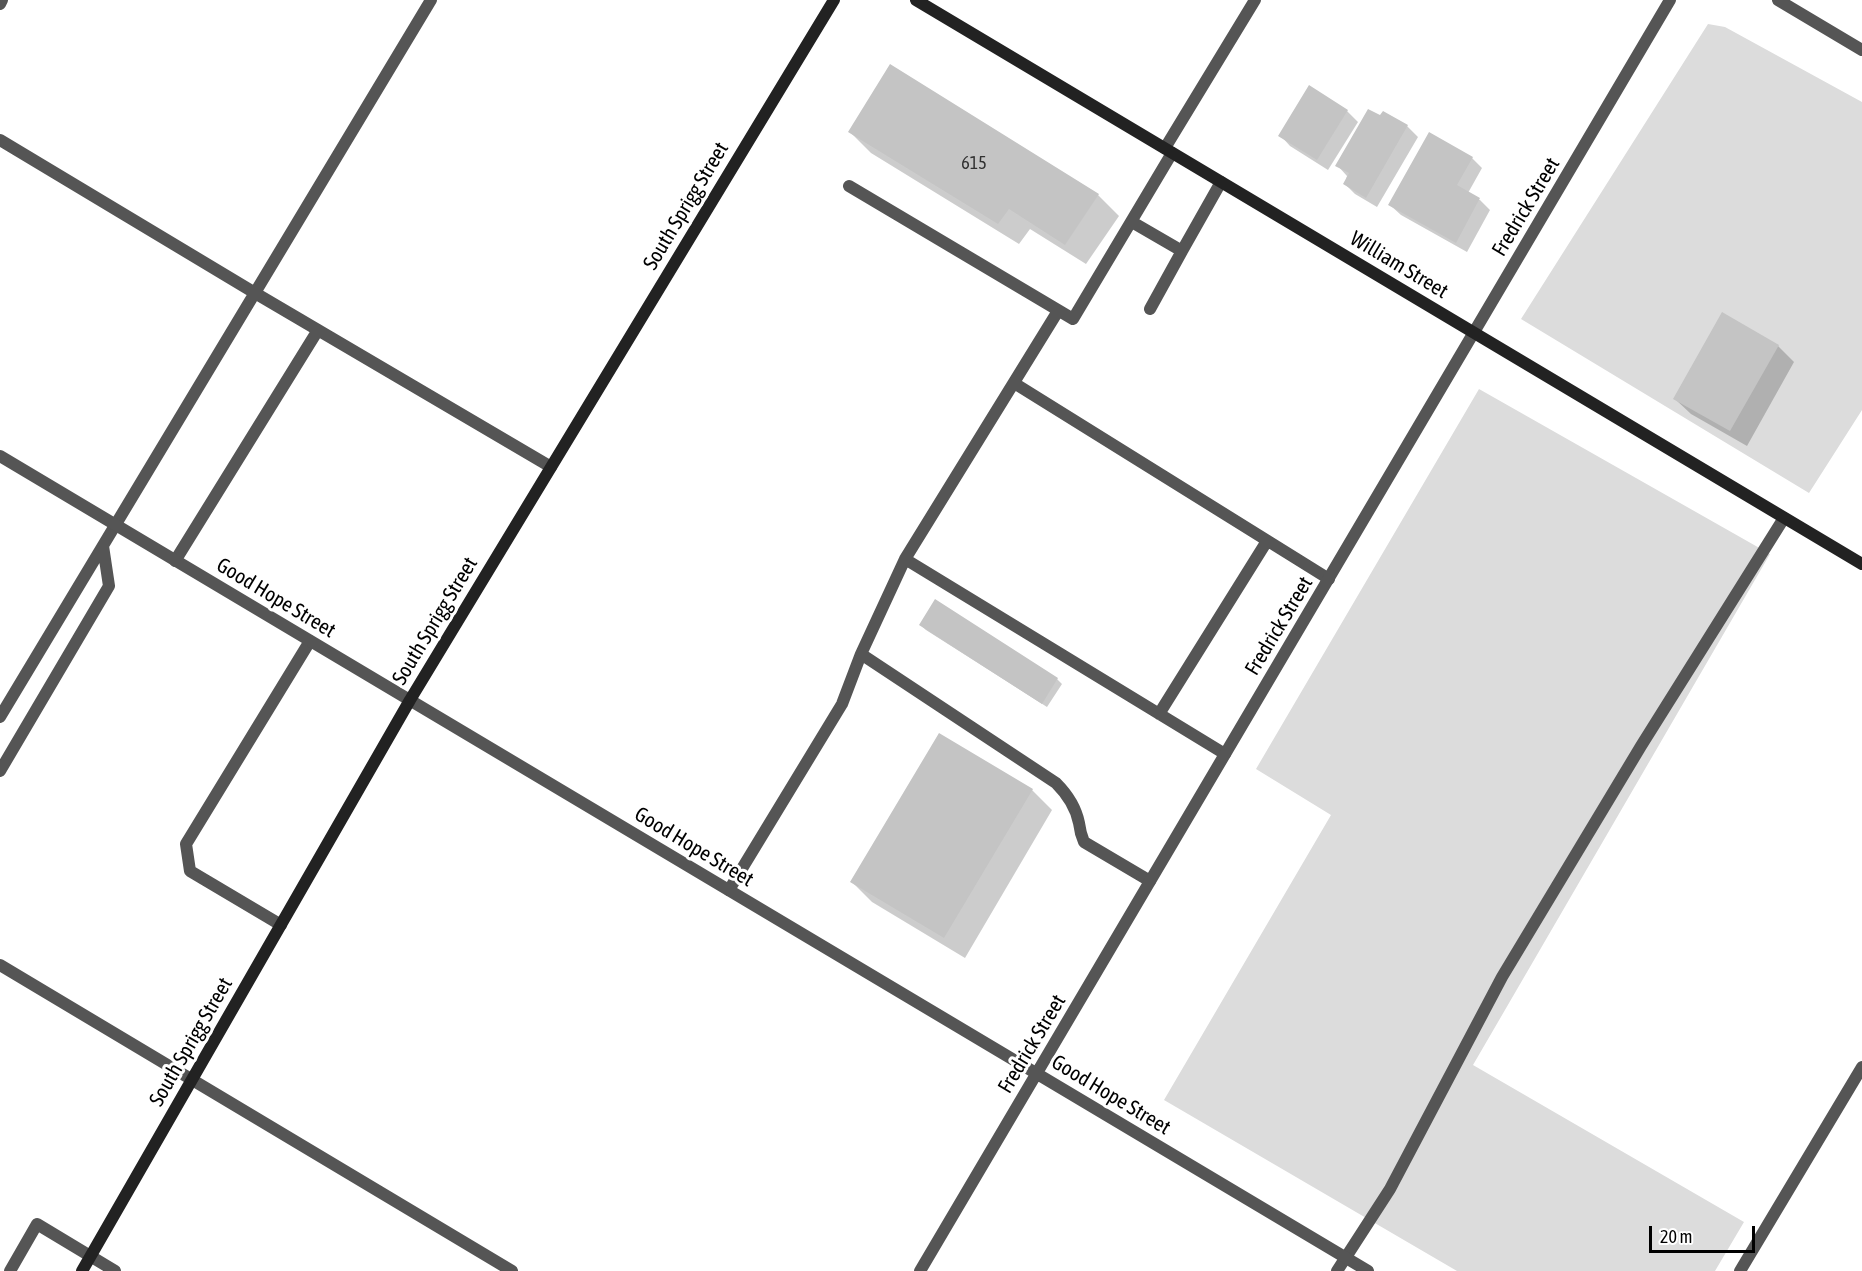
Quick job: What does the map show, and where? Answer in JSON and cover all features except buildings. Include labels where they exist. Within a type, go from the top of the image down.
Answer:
[{"type":"main road","name":"South Sprigg Street","points":[[82,1271],[410,700],[834,0]]},
{"type":"main road","name":"William Street","points":[[916,0],[1862,564]]},
{"type":"street","points":[[0,4],[2,0]]},
{"type":"street","points":[[0,717],[431,0]]},
{"type":"street","points":[[849,186],[1072,320],[1132,222],[1168,151],[1255,0]]},
{"type":"street","name":"Fredrick Street","points":[[920,1271],[1670,0]]},
{"type":"street","points":[[1778,0],[1862,50]]},
{"type":"street","points":[[0,140],[551,467]]},
{"type":"street","points":[[1150,309],[1221,182]]},
{"type":"street","points":[[1132,222],[1182,251]]},
{"type":"street","points":[[729,890],[842,704],[861,654],[905,559],[1058,311]]},
{"type":"street","points":[[176,561],[318,330]]},
{"type":"street","points":[[1014,383],[1329,579]]},
{"type":"street","name":"Good Hope Street","points":[[0,456],[1368,1271]]},
{"type":"street","points":[[1337,1271],[1390,1188],[1502,977],[1641,746],[1784,518]]},
{"type":"street","points":[[1158,714],[1267,541]]},
{"type":"street","points":[[0,771],[108,586],[103,546]]},
{"type":"street","points":[[905,559],[1225,754]]},
{"type":"street","points":[[280,925],[190,871],[186,844],[310,641]]},
{"type":"street","points":[[861,654],[1056,783],[1068,795],[1084,842],[1150,881]]},
{"type":"street","points":[[0,965],[512,1271]]},
{"type":"street","points":[[1740,1271],[1862,1067]]},
{"type":"street","points":[[10,1271],[37,1224],[115,1271]]},
{"type":"shaded area","points":[[1708,24],[1725,27],[1862,102],[1862,410],[1809,493],[1521,319]]},
{"type":"shaded area","points":[[1479,389],[1770,554],[1473,1065],[1744,1222],[1715,1271],[1457,1271],[1164,1100],[1331,815],[1256,769]]}]
